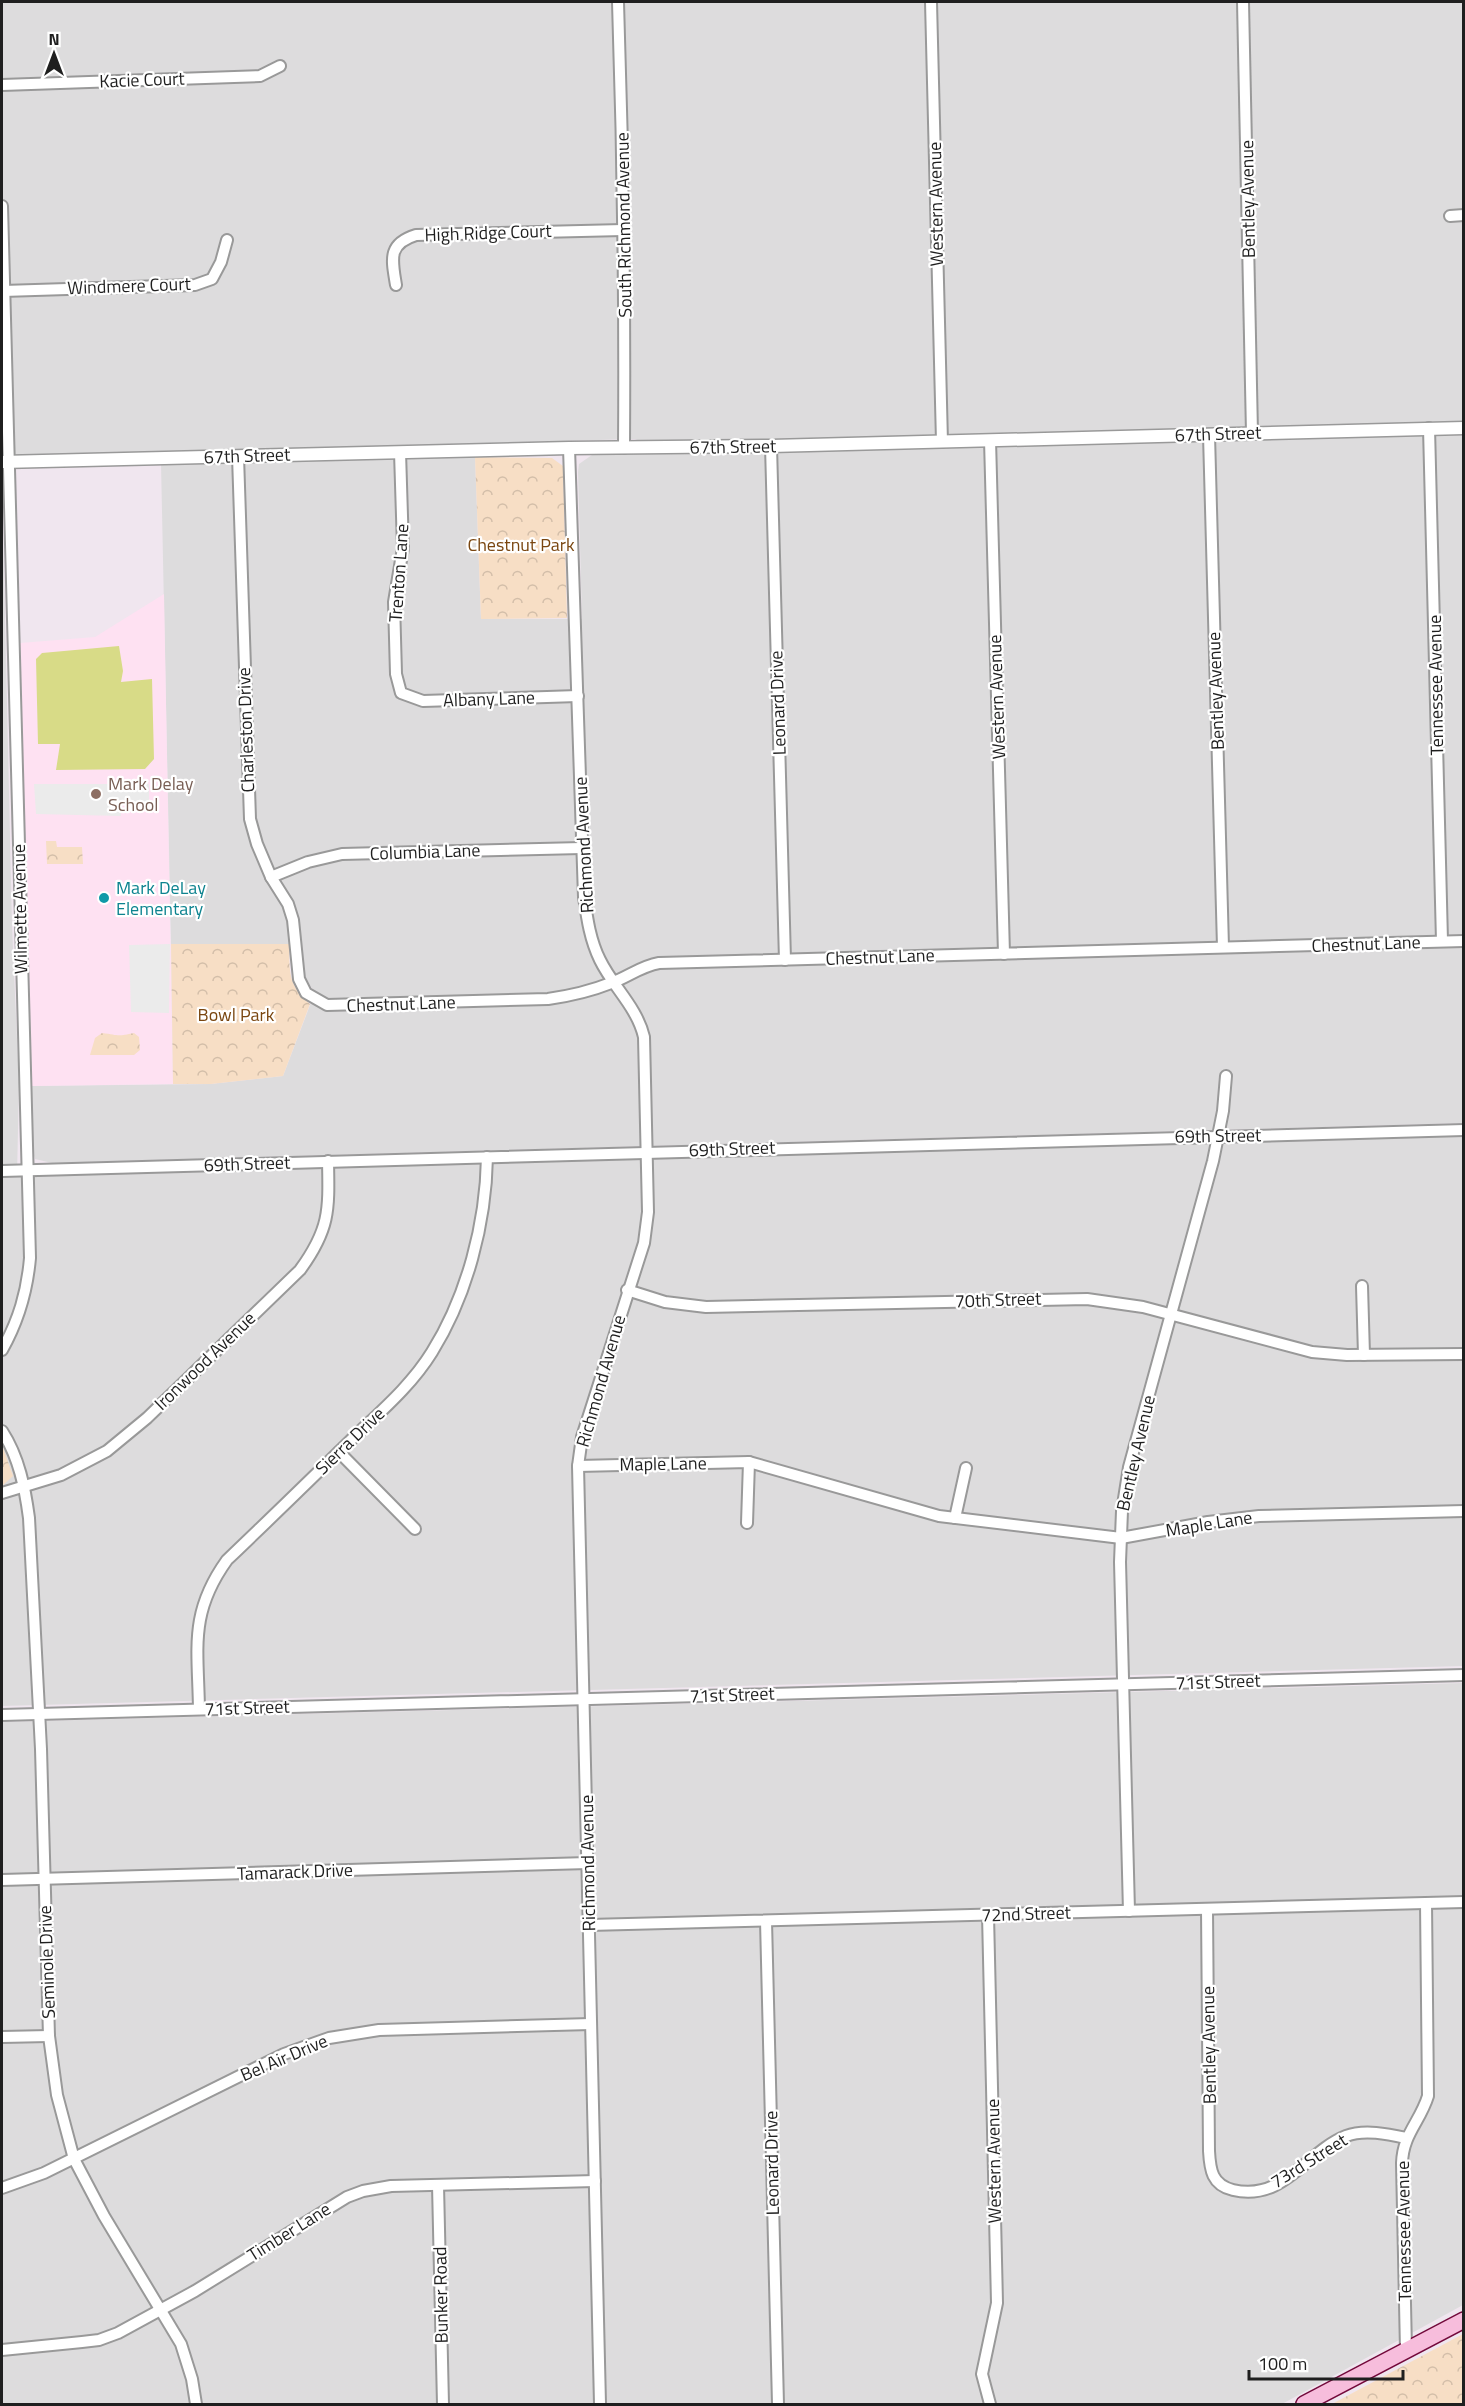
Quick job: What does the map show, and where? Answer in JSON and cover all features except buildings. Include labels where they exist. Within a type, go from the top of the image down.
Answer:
[{"type":"main road","points":[[1304,2404],[1464,2320]]},
{"type":"street","name":"South Richmond Avenue","points":[[618,2],[623,147],[624,448]]},
{"type":"street","name":"Western Avenue","points":[[931,2],[942,442]]},
{"type":"street","name":"Bentley Avenue","points":[[1243,2],[1252,433]]},
{"type":"street","name":"Kacie Court","points":[[2,85],[260,76],[280,66]]},
{"type":"street","name":"Wilmette Avenue","points":[[2,206],[4,462],[28,1170],[29,1275],[17,1320],[2,1350]]},
{"type":"street","points":[[1450,216],[1464,215]]},
{"type":"street","name":"High Ridge Court","points":[[396,285],[392,259],[394,249],[403,239],[416,235],[623,230]]},
{"type":"street","name":"Windmere Court","points":[[3,291],[195,285],[212,279],[221,262],[227,240]]},
{"type":"street","name":"Tennessee Avenue","points":[[1429,428],[1442,942]]},
{"type":"street","name":"67th Street","points":[[4,462],[569,448],[771,446],[1464,428]]},
{"type":"street","name":"Bentley Avenue","points":[[1209,435],[1223,948]]},
{"type":"street","name":"Western Avenue","points":[[990,440],[1004,954]]},
{"type":"street","name":"Leonard Drive","points":[[771,446],[785,960]]},
{"type":"street","name":"Richmond Avenue","points":[[569,448],[584,897],[587,919],[599,959],[613,983],[635,1011],[644,1037],[648,1212],[646,1233],[582,1437],[578,1466],[600,2404]]},
{"type":"street","name":"Trenton Lane","points":[[400,452],[403,548],[394,602],[396,674],[402,693]]},
{"type":"street","name":"Charleston Drive","points":[[238,456],[249,804],[253,832],[293,920],[297,972],[306,993]]},
{"type":"street","name":"Albany Lane","points":[[402,693],[423,700],[578,696]]},
{"type":"street","name":"Columbia Lane","points":[[272,878],[308,862],[342,854],[582,848]]},
{"type":"street","name":"Chestnut Lane","points":[[306,993],[327,1005],[334,1006],[535,1000],[577,994],[613,983],[653,964],[1464,941]]},
{"type":"street","name":"Bentley Avenue","points":[[1129,1911],[1121,1538],[1124,1495],[1129,1467],[1218,1137],[1224,1111],[1226,1076]]},
{"type":"street","name":"69th Street","points":[[2,1171],[1464,1130]]},
{"type":"street","name":"Sierra Drive","points":[[199,1709],[198,1624],[208,1590],[227,1560],[415,1376],[432,1353],[458,1300],[481,1226],[486,1193],[487,1157]]},
{"type":"street","name":"Ironwood Avenue","points":[[2,1493],[80,1467],[123,1440],[300,1270],[318,1243],[326,1224],[329,1204],[328,1161]]},
{"type":"street","points":[[1362,1286],[1364,1355]]},
{"type":"street","name":"70th Street","points":[[627,1290],[666,1302],[700,1307],[1068,1298],[1119,1303],[1302,1350],[1364,1355],[1464,1354]]},
{"type":"street","name":"Seminole Drive","points":[[2,1431],[13,1450],[24,1486],[29,1518],[40,1714],[49,2036],[57,2095],[74,2159],[104,2216],[181,2344],[189,2364],[196,2404]]},
{"type":"street","points":[[339,1452],[415,1529]]},
{"type":"street","points":[[747,1523],[748,1462]]},
{"type":"street","name":"Maple Lane","points":[[578,1466],[748,1462],[939,1516],[1121,1538],[1209,1521],[1259,1516],[1464,1511]]},
{"type":"street","points":[[955,1518],[966,1468]]},
{"type":"street","name":"71st Street","points":[[2,1715],[1464,1675]]},
{"type":"street","name":"Tamarack Drive","points":[[2,1880],[588,1863]]},
{"type":"street","name":"72nd Street","points":[[589,1926],[1464,1902]]},
{"type":"street","name":"Tennessee Avenue","points":[[1406,2350],[1402,2163],[1406,2138],[1424,2111],[1428,2096],[1426,1903]]},
{"type":"street","name":"Bentley Avenue","points":[[1207,1909],[1209,2151],[1210,2169],[1215,2181]]},
{"type":"street","name":"Western Avenue","points":[[988,1915],[998,2303],[982,2374],[990,2404]]},
{"type":"street","name":"Leonard Drive","points":[[766,1921],[777,2404]]},
{"type":"street","name":"Bel Air Drive","points":[[2,2188],[74,2159],[284,2054],[329,2038],[379,2030],[591,2024]]},
{"type":"street","points":[[2,2037],[49,2036]]},
{"type":"street","name":"73rd Street","points":[[1215,2181],[1224,2188],[1237,2191],[1261,2190],[1288,2179],[1329,2146],[1347,2135],[1374,2133],[1406,2138]]},
{"type":"street","name":"Timber Lane","points":[[2,2350],[99,2340],[130,2328],[347,2197],[378,2188],[595,2181]]},
{"type":"street","name":"Bunker Road","points":[[438,2185],[443,2404]]},
{"type":"shaded area","points":[[2,2],[1463,2],[1463,422],[646,444],[635,439],[2,457]]},
{"type":"shaded area","points":[[1463,435],[1463,1123],[52,1163],[35,1159],[32,1150],[32,1086],[211,1084],[283,1076],[315,992],[305,979],[302,944],[171,944],[161,463],[475,457],[481,619],[582,619],[578,472],[579,464],[592,455]]},
{"type":"shaded area","points":[[2,481],[12,926],[19,1084],[17,1176],[1463,1135],[1463,1666],[2,1706]]},
{"type":"shaded area","name":"Mark Delay School","points":[[164,594],[173,1084],[32,1086],[20,643],[95,637]]},
{"type":"shaded area","points":[[34,784],[149,784],[149,803],[120,803],[121,816],[36,814]]},
{"type":"shaded area","points":[[170,944],[169,1013],[131,1012],[129,945]]},
{"type":"shaded area","points":[[1463,1683],[1463,2305],[1282,2404],[2,2404],[2,1722]]},
{"type":"green space","name":"Chestnut Park","points":[[475,457],[552,458],[563,466],[567,618],[481,619]]},
{"type":"green space","points":[[119,646],[123,671],[121,682],[152,679],[154,759],[145,769],[56,770],[60,744],[38,744],[36,659],[42,653]]},
{"type":"green space","points":[[46,841],[56,841],[57,847],[82,847],[83,864],[47,864]]},
{"type":"green space","name":"Bowl Park","points":[[171,944],[289,944],[291,977],[297,990],[310,1004],[283,1076],[211,1084],[173,1084]]},
{"type":"green space","points":[[102,1033],[120,1035],[134,1033],[139,1037],[140,1050],[134,1055],[90,1055],[95,1038]]},
{"type":"green space","points":[[2,1445],[13,1476],[2,1486]]},
{"type":"green space","points":[[1463,2334],[1463,2404],[1332,2404]]},
{"type":"place","name":"Mark Delay School","points":[[96,794]]},
{"type":"place","name":"Mark DeLay Elementary","points":[[104,898]]}]
